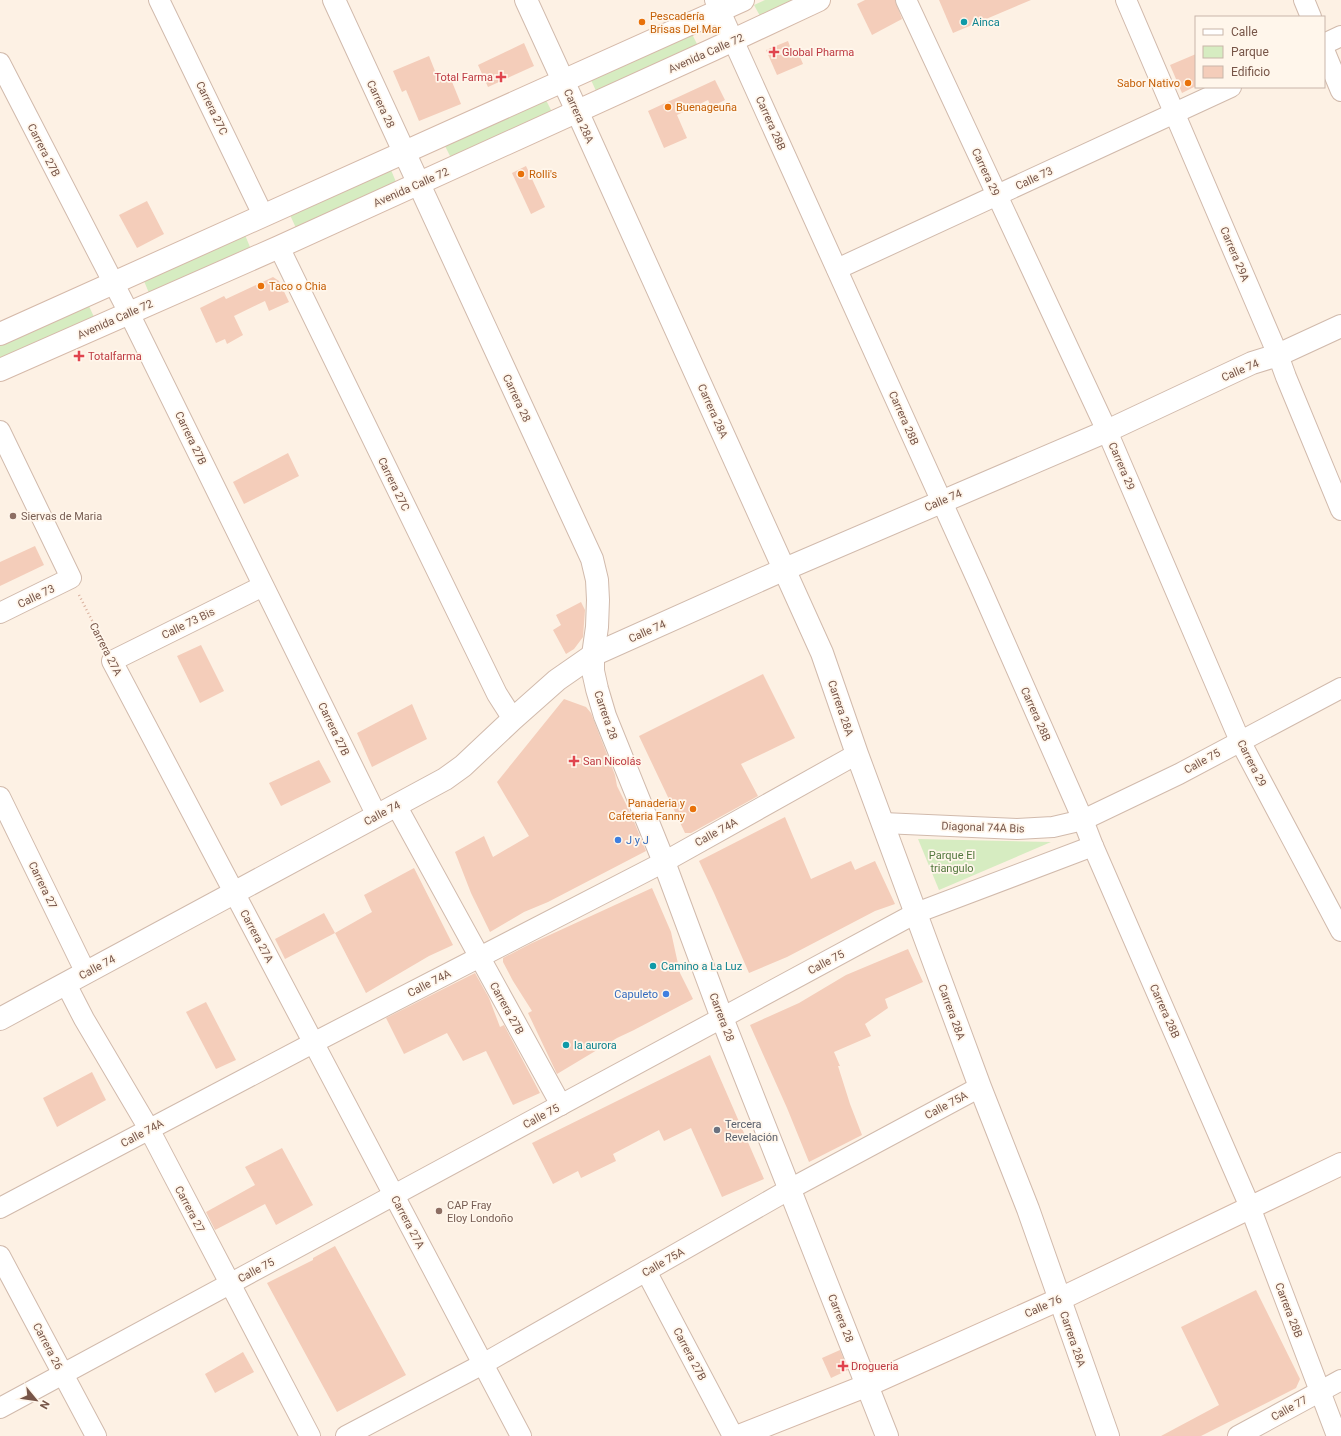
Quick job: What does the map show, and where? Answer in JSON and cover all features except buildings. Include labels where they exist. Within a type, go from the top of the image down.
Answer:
[{"type":"street","name":"Carrera 27C","points":[[159,0],[264,215]]},
{"type":"street","name":"Carrera 28","points":[[334,0],[592,559],[597,580],[598,600],[598,627],[593,655],[593,671],[605,716],[664,862],[722,1018],[887,1436]]},
{"type":"street","name":"Carrera 28A","points":[[526,0],[822,653],[857,754],[980,1087],[1028,1209],[1108,1436]]},
{"type":"street","points":[[0,334],[564,81],[718,5],[743,0]]},
{"type":"street","name":"Avenida Calle 72","points":[[0,370],[279,247],[819,0]]},
{"type":"street","name":"Carrera 29","points":[[906,0],[1107,431],[1240,741],[1336,910],[1341,931]]},
{"type":"street","name":"Carrera 29A","points":[[1126,0],[1278,355],[1341,510]]},
{"type":"street","points":[[1304,0],[1310,16]]},
{"type":"street","name":"Carrera 28B","points":[[718,5],[1083,820],[1250,1207],[1337,1436]]},
{"type":"street","points":[[1325,44],[1341,36]]},
{"type":"street","points":[[1325,52],[1341,92]]},
{"type":"street","name":"Carrera 27B","points":[[0,64],[129,313],[377,816]]},
{"type":"street","name":"Calle 73","points":[[837,269],[1229,88]]},
{"type":"street","name":"Carrera 27C","points":[[279,247],[496,694],[513,719]]},
{"type":"street","name":"Calle 74","points":[[0,1019],[445,779],[463,766],[513,719],[558,680],[593,655],[941,501],[1107,431],[1252,363],[1278,355],[1341,326]]},
{"type":"street","points":[[0,431],[71,578]]},
{"type":"street","name":"Calle 73","points":[[0,613],[71,578]]},
{"type":"street","name":"Calle 73 Bis","points":[[112,661],[263,586]]},
{"type":"street","name":"Carrera 27A","points":[[112,661],[521,1436]]},
{"type":"street","name":"Calle 75","points":[[1083,820],[1179,774],[1341,688]]},
{"type":"street","name":"Calle 74A","points":[[0,1208],[479,957],[664,862],[857,754]]},
{"type":"street","name":"Carrera 27","points":[[0,797],[86,973]]},
{"type":"street","name":"Carrera 27B","points":[[396,805],[561,1105]]},
{"type":"street","name":"Diagonal 74A Bis","points":[[883,823],[1018,829],[1053,827],[1083,820]]},
{"type":"street","name":"Calle 75","points":[[0,1408],[916,913],[1093,846]]},
{"type":"street","name":"Carrera 27","points":[[66,984],[84,1019],[149,1129],[310,1436]]},
{"type":"street","name":"Calle 75A","points":[[346,1436],[483,1364],[790,1189],[980,1087]]},
{"type":"street","name":"Calle 76","points":[[739,1436],[868,1385],[1060,1299],[1341,1164]]},
{"type":"street","name":"Carrera 26","points":[[0,1256],[96,1436]]},
{"type":"street","name":"Carrera 27B","points":[[646,1271],[733,1436]]},
{"type":"street","name":"Calle 77","points":[[1238,1436],[1341,1380]]},
{"type":"path","name":"Carrera 27A","points":[[71,578],[112,661]]},
{"type":"green space","points":[[765,0],[794,0],[760,16],[754,5]]},
{"type":"green space","points":[[692,34],[698,46],[597,93],[591,80]]},
{"type":"green space","points":[[546,100],[552,112],[451,158],[445,146]]},
{"type":"green space","points":[[391,170],[396,182],[296,228],[290,215]]},
{"type":"green space","points":[[245,235],[250,247],[149,293],[144,281]]},
{"type":"green space","points":[[88,304],[94,317],[0,359],[0,344]]},
{"type":"green space","name":"Parque El triangulo","points":[[918,839],[1051,842],[939,890]]},
{"type":"place","name":"Pescadería Brisas Del Mar","points":[[642,22]]},
{"type":"place","name":"Ainca","points":[[964,22]]},
{"type":"place","name":"Global Pharma","points":[[774,52]]},
{"type":"place","name":"Total Farma","points":[[501,77]]},
{"type":"place","name":"Sabor Nativo","points":[[1188,83]]},
{"type":"place","name":"Buenageuña","points":[[668,107]]},
{"type":"place","name":"Rolli's","points":[[521,174]]},
{"type":"place","name":"Taco o Chia","points":[[261,286]]},
{"type":"place","name":"Totalfarma","points":[[79,356]]},
{"type":"place","name":"Siervas de Maria","points":[[13,516]]},
{"type":"place","name":"San Nicolás","points":[[574,761]]},
{"type":"place","name":"Panaderia y Cafeteria Fanny","points":[[693,809]]},
{"type":"place","name":"J y J","points":[[618,840]]},
{"type":"place","name":"Camino a La Luz","points":[[653,966]]},
{"type":"place","name":"Capuleto","points":[[666,994]]},
{"type":"place","name":"la aurora","points":[[566,1045]]},
{"type":"place","name":"Tercera Revelación","points":[[717,1130]]},
{"type":"place","name":"CAP Fray Eloy Londoño","points":[[439,1211]]},
{"type":"place","name":"Drogueria","points":[[843,1366]]}]
